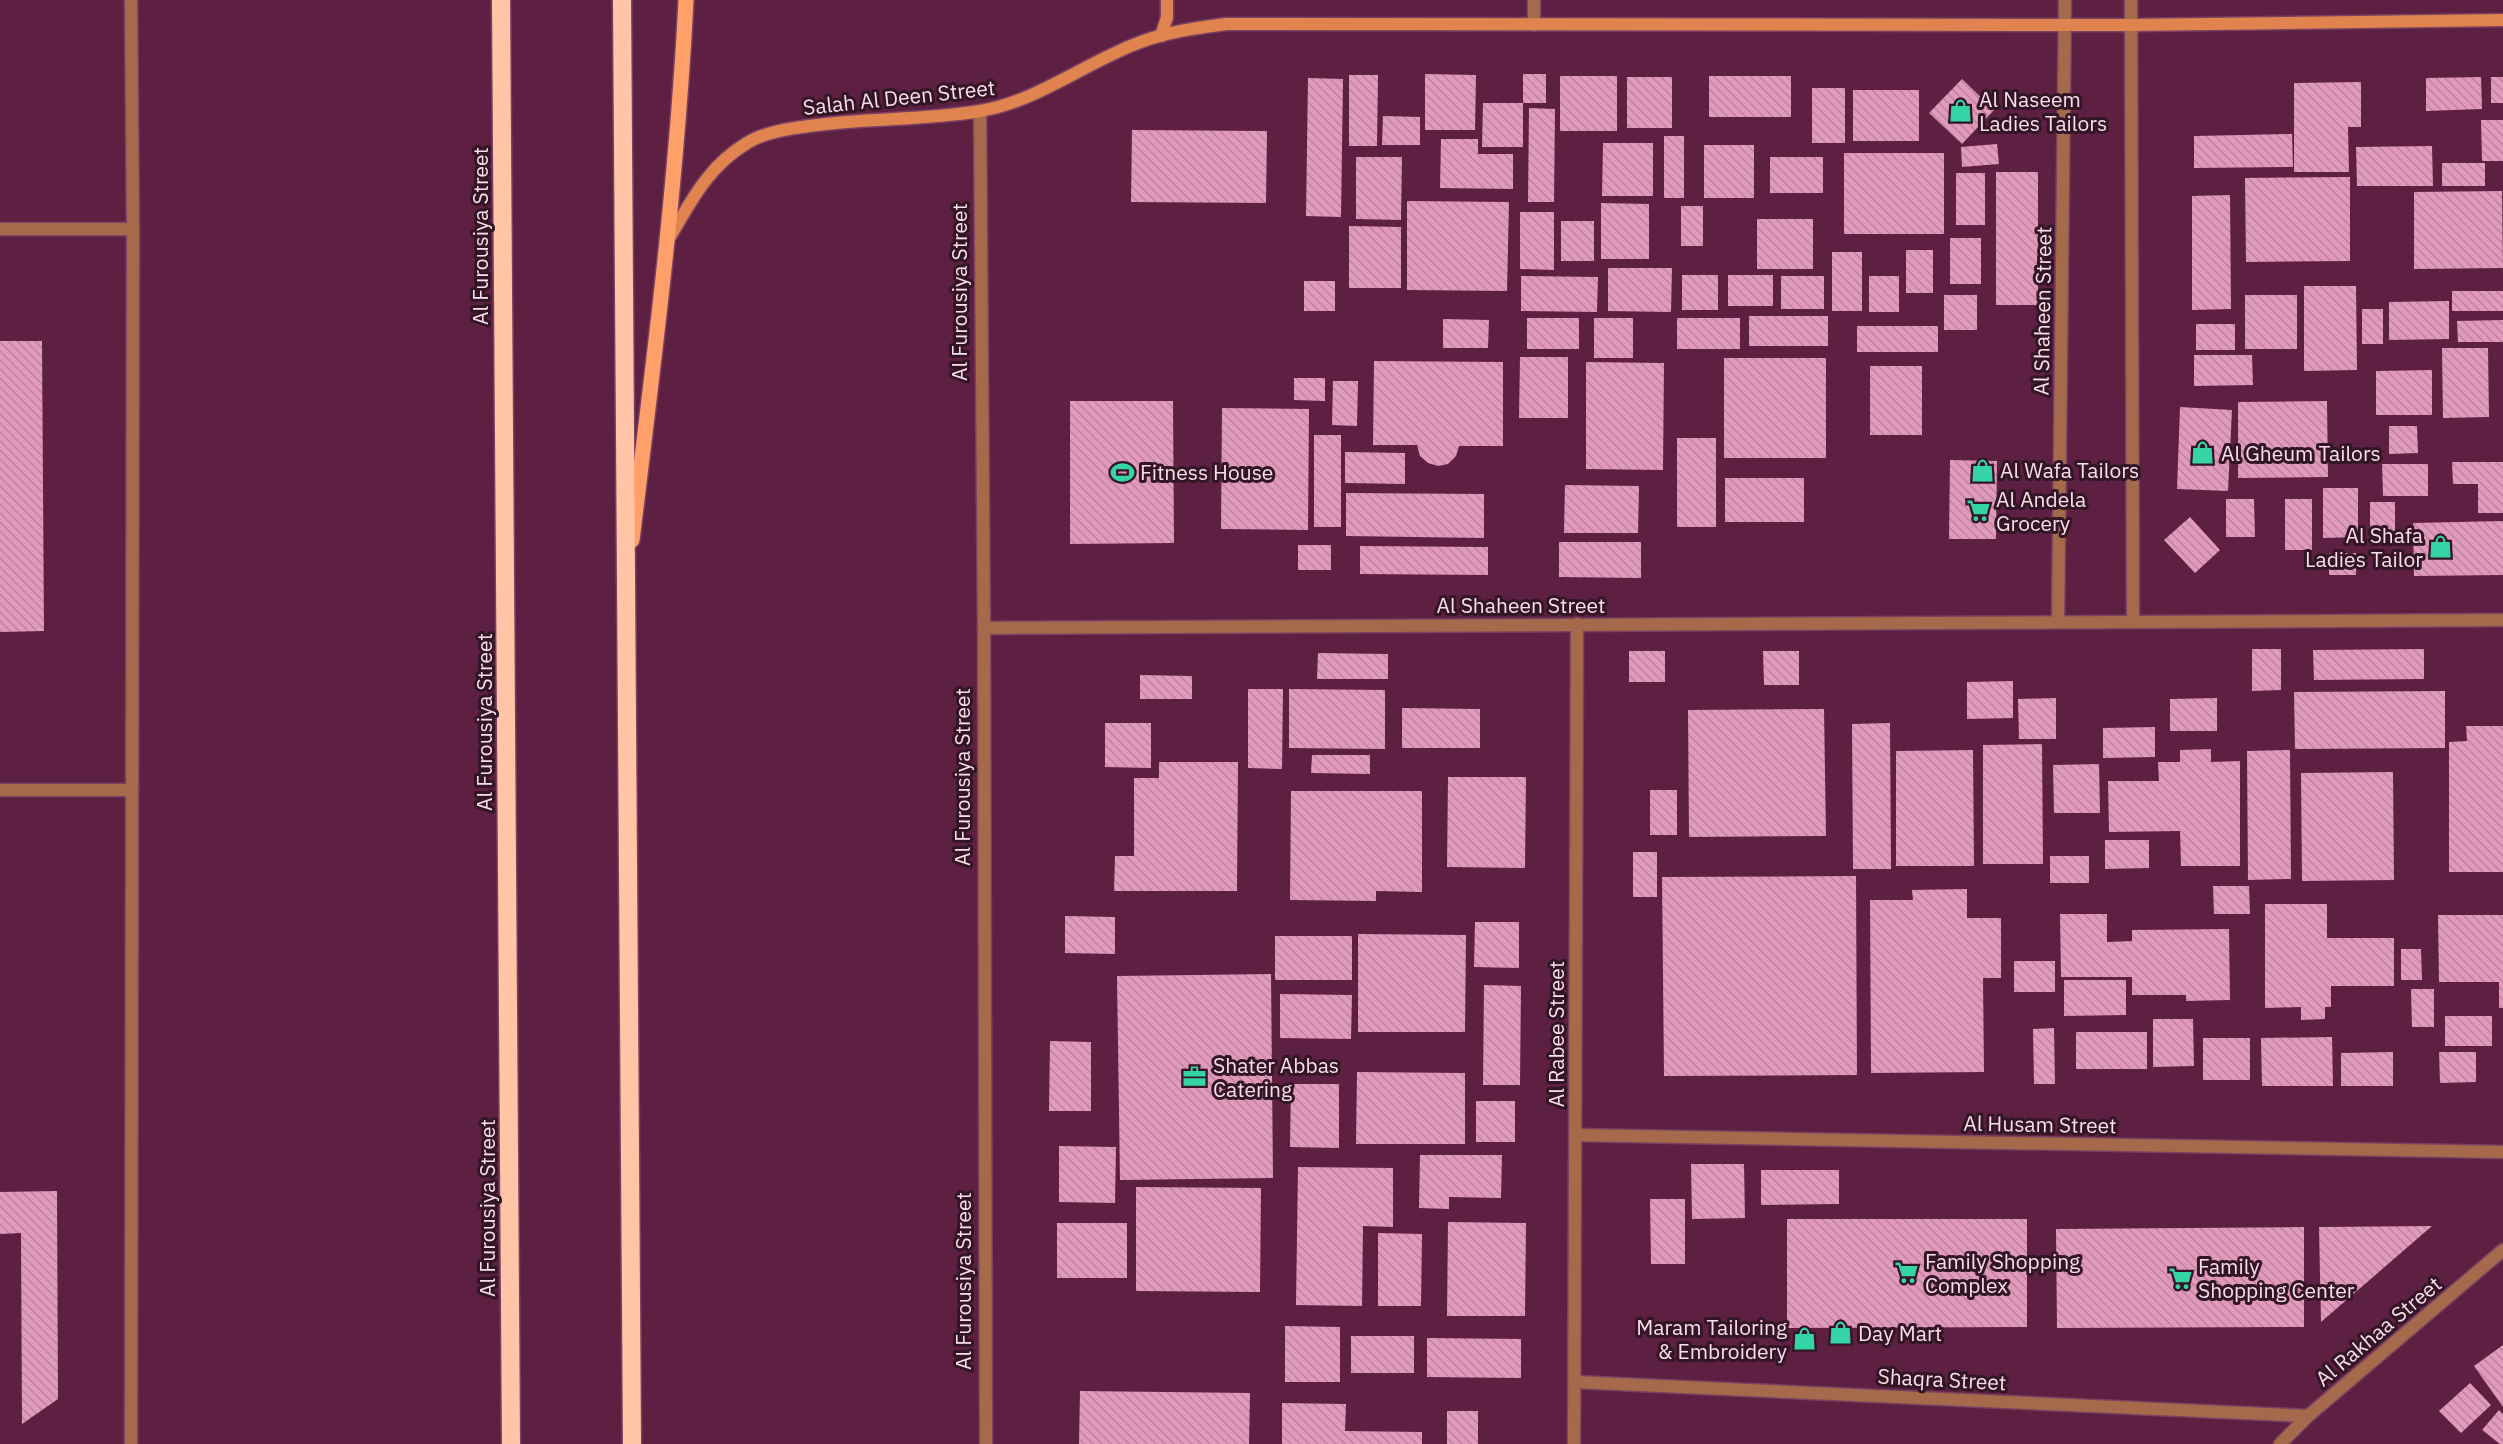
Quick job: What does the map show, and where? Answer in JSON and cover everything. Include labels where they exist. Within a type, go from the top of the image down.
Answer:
[{"type":"highway","name":"Al Furousiya Street","points":[[501,0],[511,1444]]},
{"type":"highway","points":[[622,0],[632,1444]]},
{"type":"main road","points":[[625,608],[668,241],[681,109],[686,0]]},
{"type":"street","points":[[131,0],[133,229],[131,1444]]},
{"type":"street","points":[[1161,36],[1167,17],[1167,0]]},
{"type":"street","points":[[1534,0],[1534,25]]},
{"type":"street","name":"Al Shaheen Street","points":[[2058,622],[2065,0]]},
{"type":"street","points":[[2131,0],[2133,622]]},
{"type":"street","name":"Salah Al Deen Street","points":[[668,241],[701,183],[722,160],[749,141],[789,129],[865,119],[980,111],[1012,103],[1041,92],[1137,43],[1184,29],[1226,24],[2131,25],[2503,20]]},
{"type":"street","name":"Al Furousiya Street","points":[[980,111],[986,1444]]},
{"type":"street","points":[[0,228],[133,229]]},
{"type":"street","name":"Al Shaheen Street","points":[[984,628],[2503,620]]},
{"type":"street","name":"Al Rabee Street","points":[[1575,1444],[1577,624]]},
{"type":"street","points":[[0,790],[132,790]]},
{"type":"street","name":"Al Husam Street","points":[[1575,1135],[2503,1152]]},
{"type":"street","name":"Al Rakhaa Street","points":[[2280,1444],[2308,1416],[2503,1250]]},
{"type":"street","name":"Shaqra Street","points":[[1575,1382],[2308,1416]]},
{"type":"building","points":[[1425,74],[1476,75],[1475,130],[1425,130]]},
{"type":"building","points":[[1523,74],[1546,74],[1546,103],[1523,103]]},
{"type":"building","points":[[1349,75],[1378,75],[1377,146],[1349,146]]},
{"type":"building","points":[[1560,76],[1617,76],[1617,131],[1560,131]]},
{"type":"building","points":[[1709,76],[1791,76],[1791,117],[1709,117]]},
{"type":"building","points":[[1627,77],[1672,77],[1672,128],[1627,128]]},
{"type":"building","points":[[2481,77],[2482,109],[2426,111],[2426,78]]},
{"type":"building","points":[[2491,77],[2503,77],[2503,103],[2491,103]]},
{"type":"building","points":[[1308,78],[1343,79],[1341,217],[1306,216]]},
{"type":"building","name":"Al Naseem Ladies Tailors","points":[[1962,79],[1994,110],[1962,144],[1929,113]]},
{"type":"building","points":[[2361,82],[2361,127],[2348,127],[2349,172],[2294,172],[2294,83]]},
{"type":"building","points":[[1812,88],[1845,88],[1845,143],[1812,143]]},
{"type":"building","points":[[1853,90],[1919,90],[1919,141],[1853,141]]},
{"type":"building","points":[[1483,103],[1523,103],[1523,147],[1482,147]]},
{"type":"building","points":[[1529,108],[1555,109],[1554,202],[1528,202]]},
{"type":"building","points":[[1383,116],[1420,117],[1420,145],[1382,145]]},
{"type":"building","points":[[2481,120],[2503,120],[2503,161],[2482,161]]},
{"type":"building","points":[[1132,130],[1267,131],[1266,203],[1131,202]]},
{"type":"building","points":[[2292,134],[2293,167],[2194,168],[2194,136]]},
{"type":"building","points":[[1664,136],[1684,136],[1684,198],[1664,198]]},
{"type":"building","points":[[1441,139],[1478,139],[1478,154],[1513,154],[1513,189],[1440,188]]},
{"type":"building","points":[[1603,143],[1653,143],[1653,196],[1602,196]]},
{"type":"building","points":[[1997,144],[1999,164],[1962,167],[1961,147]]},
{"type":"building","points":[[1704,145],[1754,145],[1754,198],[1704,198]]},
{"type":"building","points":[[2432,146],[2433,186],[2357,186],[2356,147]]},
{"type":"building","points":[[1844,153],[1944,153],[1944,234],[1844,234]]},
{"type":"building","points":[[1356,157],[1402,157],[1401,220],[1356,219]]},
{"type":"building","points":[[1770,157],[1823,157],[1823,193],[1770,193]]},
{"type":"building","points":[[2442,163],[2485,163],[2485,186],[2442,186]]},
{"type":"building","points":[[1996,172],[2038,172],[2038,305],[1996,305]]},
{"type":"building","points":[[1956,173],[1985,173],[1985,225],[1956,225]]},
{"type":"building","points":[[2350,177],[2350,261],[2246,262],[2245,178]]},
{"type":"building","points":[[2502,191],[2503,268],[2414,269],[2414,192]]},
{"type":"building","points":[[2230,195],[2231,309],[2192,310],[2192,196]]},
{"type":"building","points":[[1407,201],[1509,202],[1507,291],[1407,290]]},
{"type":"building","points":[[1601,203],[1649,204],[1649,259],[1601,259]]},
{"type":"building","points":[[1681,206],[1703,206],[1703,246],[1681,246]]},
{"type":"building","points":[[1520,212],[1554,212],[1554,270],[1520,269]]},
{"type":"building","points":[[1757,219],[1813,219],[1813,269],[1757,269]]},
{"type":"building","points":[[1561,221],[1594,221],[1594,261],[1561,261]]},
{"type":"building","points":[[1349,226],[1401,227],[1401,288],[1349,288]]},
{"type":"building","points":[[1950,238],[1981,238],[1981,284],[1950,284]]},
{"type":"building","points":[[1906,250],[1933,250],[1933,293],[1906,293]]},
{"type":"building","points":[[1832,252],[1862,252],[1862,311],[1832,311]]},
{"type":"building","points":[[1608,268],[1672,268],[1671,312],[1608,311]]},
{"type":"building","points":[[1682,275],[1718,275],[1718,310],[1682,310]]},
{"type":"building","points":[[1728,275],[1773,275],[1773,306],[1728,306]]},
{"type":"building","points":[[1521,276],[1598,277],[1597,312],[1521,311]]},
{"type":"building","points":[[1781,276],[1824,276],[1824,309],[1781,309]]},
{"type":"building","points":[[1869,276],[1899,276],[1899,312],[1869,312]]},
{"type":"building","points":[[1304,281],[1335,281],[1335,311],[1304,311]]},
{"type":"building","points":[[2304,286],[2356,286],[2357,370],[2304,371]]},
{"type":"building","points":[[2452,291],[2503,291],[2503,311],[2452,311]]},
{"type":"building","points":[[1944,295],[1977,295],[1977,330],[1944,330]]},
{"type":"building","points":[[2245,295],[2297,295],[2297,349],[2245,349]]},
{"type":"building","points":[[2449,301],[2449,339],[2389,340],[2389,302]]},
{"type":"building","points":[[2362,309],[2383,309],[2383,344],[2362,344]]},
{"type":"building","points":[[1749,316],[1828,316],[1828,346],[1749,346]]},
{"type":"building","points":[[1527,318],[1579,318],[1579,349],[1527,349]]},
{"type":"building","points":[[1594,318],[1633,318],[1633,358],[1594,358]]},
{"type":"building","points":[[1677,318],[1740,318],[1740,349],[1677,349]]},
{"type":"building","points":[[1443,319],[1489,320],[1488,348],[1443,348]]},
{"type":"building","points":[[2503,320],[2503,342],[2458,342],[2457,321]]},
{"type":"building","points":[[2196,324],[2235,324],[2235,350],[2196,350]]},
{"type":"building","points":[[1857,326],[1938,326],[1938,352],[1857,352]]},
{"type":"building","points":[[0,341],[42,341],[44,631],[0,632]]},
{"type":"building","points":[[2442,348],[2488,348],[2489,417],[2443,418]]},
{"type":"building","points":[[2194,355],[2252,355],[2253,385],[2194,386]]},
{"type":"building","points":[[1520,357],[1568,357],[1568,418],[1519,418]]},
{"type":"building","points":[[1724,358],[1826,358],[1826,458],[1724,458]]},
{"type":"building","points":[[1374,361],[1503,362],[1503,446],[1459,446],[1456,456],[1448,464],[1438,466],[1428,463],[1420,456],[1417,445],[1373,445]]},
{"type":"building","points":[[1586,362],[1664,363],[1663,470],[1586,469]]},
{"type":"building","points":[[1870,366],[1922,366],[1922,435],[1870,435]]},
{"type":"building","points":[[2432,370],[2432,415],[2376,415],[2376,371]]},
{"type":"building","points":[[1294,378],[1325,378],[1325,401],[1294,400]]},
{"type":"building","points":[[1333,381],[1358,381],[1357,426],[1332,425]]},
{"type":"building","name":"Fitness House","points":[[1070,401],[1173,401],[1174,543],[1070,544]]},
{"type":"building","points":[[2327,401],[2328,477],[2238,478],[2238,402]]},
{"type":"building","points":[[2180,407],[2232,410],[2228,491],[2177,489]]},
{"type":"building","points":[[1222,408],[1309,409],[1308,530],[1221,529]]},
{"type":"building","points":[[2389,426],[2417,426],[2418,453],[2389,454]]},
{"type":"building","points":[[1314,435],[1341,435],[1341,527],[1314,527]]},
{"type":"building","points":[[1677,438],[1716,438],[1716,527],[1677,527]]},
{"type":"building","points":[[1345,452],[1405,453],[1405,484],[1345,483]]},
{"type":"building","points":[[1950,460],[1997,461],[1996,539],[1949,539]]},
{"type":"building","points":[[2452,462],[2503,462],[2503,513],[2478,513],[2478,484],[2453,484]]},
{"type":"building","points":[[2382,464],[2428,464],[2428,496],[2383,496]]},
{"type":"building","points":[[1725,478],[1804,478],[1804,522],[1725,522]]},
{"type":"building","points":[[1565,485],[1639,486],[1638,533],[1564,533]]},
{"type":"building","points":[[2323,488],[2358,488],[2358,537],[2323,538]]},
{"type":"building","points":[[1346,493],[1484,494],[1484,538],[1346,536]]},
{"type":"building","points":[[2226,499],[2254,499],[2255,537],[2226,537]]},
{"type":"building","points":[[2285,499],[2312,499],[2312,550],[2285,550]]},
{"type":"building","points":[[2370,502],[2395,502],[2395,542],[2370,542]]},
{"type":"building","points":[[2190,517],[2220,550],[2195,573],[2164,540]]},
{"type":"building","points":[[2503,521],[2503,575],[2414,576],[2413,523]]},
{"type":"building","points":[[1559,542],[1641,542],[1641,578],[1559,577]]},
{"type":"building","points":[[1298,545],[1331,545],[1331,570],[1298,570]]},
{"type":"building","points":[[1360,546],[1488,547],[1488,575],[1360,574]]},
{"type":"building","points":[[2329,553],[2356,553],[2356,575],[2329,575]]},
{"type":"building","points":[[2252,649],[2281,649],[2281,690],[2252,691]]},
{"type":"building","points":[[2424,649],[2424,679],[2314,680],[2313,650]]},
{"type":"building","points":[[1629,651],[1665,651],[1665,682],[1629,682]]},
{"type":"building","points":[[1763,651],[1799,651],[1799,685],[1764,685]]},
{"type":"building","points":[[1318,653],[1388,654],[1388,679],[1317,679]]},
{"type":"building","points":[[1140,675],[1192,676],[1192,699],[1140,699]]},
{"type":"building","points":[[2013,681],[2013,718],[1967,719],[1967,682]]},
{"type":"building","points":[[1248,689],[1283,689],[1282,769],[1248,768]]},
{"type":"building","points":[[1289,689],[1385,690],[1385,749],[1289,748]]},
{"type":"building","points":[[2445,691],[2445,748],[2295,749],[2294,692]]},
{"type":"building","points":[[2056,698],[2056,739],[2019,739],[2018,699]]},
{"type":"building","points":[[2217,698],[2217,731],[2170,731],[2170,699]]},
{"type":"building","points":[[1402,708],[1480,709],[1480,748],[1402,748]]},
{"type":"building","points":[[1824,709],[1826,836],[1689,837],[1688,710]]},
{"type":"building","points":[[1105,723],[1151,723],[1151,768],[1105,767]]},
{"type":"building","points":[[1890,723],[1891,869],[1853,869],[1852,724]]},
{"type":"building","points":[[2466,726],[2503,726],[2503,872],[2449,872],[2449,742],[2467,741]]},
{"type":"building","points":[[2155,727],[2155,757],[2103,758],[2103,728]]},
{"type":"building","points":[[2042,744],[2043,864],[1983,864],[1983,745]]},
{"type":"building","points":[[2211,749],[2211,762],[2240,761],[2240,866],[2181,866],[2180,831],[2109,832],[2108,781],[2159,781],[2158,762],[2180,762],[2180,750]]},
{"type":"building","points":[[1973,750],[1974,866],[1896,866],[1896,751]]},
{"type":"building","points":[[2290,750],[2291,879],[2248,880],[2247,751]]},
{"type":"building","points":[[1312,755],[1370,755],[1370,774],[1311,773]]},
{"type":"building","points":[[1159,762],[1238,762],[1237,891],[1114,891],[1115,856],[1134,856],[1134,778],[1159,778]]},
{"type":"building","points":[[2099,764],[2100,813],[2054,813],[2053,765]]},
{"type":"building","points":[[2393,772],[2394,880],[2302,881],[2301,773]]},
{"type":"building","points":[[1448,777],[1526,777],[1525,868],[1447,867]]},
{"type":"building","points":[[1650,790],[1677,790],[1677,835],[1650,835]]},
{"type":"building","points":[[1291,791],[1422,791],[1422,892],[1376,891],[1376,901],[1290,900]]},
{"type":"building","points":[[2105,840],[2149,840],[2149,868],[2105,869]]},
{"type":"building","points":[[1633,852],[1657,852],[1657,897],[1633,897]]},
{"type":"building","points":[[2050,856],[2089,856],[2089,883],[2050,883]]},
{"type":"building","points":[[1856,876],[1857,1075],[1664,1076],[1662,877]]},
{"type":"building","points":[[2213,886],[2249,886],[2250,914],[2214,914]]},
{"type":"building","points":[[1967,889],[1967,918],[2001,918],[2001,978],[1983,978],[1984,1072],[1871,1073],[1870,900],[1913,900],[1912,890]]},
{"type":"building","points":[[2265,904],[2327,904],[2327,938],[2394,938],[2394,986],[2331,986],[2331,1007],[2325,1007],[2325,1019],[2301,1020],[2301,1007],[2265,1008]]},
{"type":"building","points":[[2060,914],[2107,914],[2107,942],[2132,941],[2132,930],[2229,929],[2230,1000],[2186,1001],[2186,995],[2132,995],[2132,977],[2061,977]]},
{"type":"building","points":[[2438,915],[2503,915],[2503,1008],[2499,1008],[2499,982],[2439,982]]},
{"type":"building","points":[[1065,916],[1115,917],[1115,954],[1065,953]]},
{"type":"building","points":[[1475,922],[1519,922],[1519,968],[1474,967]]},
{"type":"building","points":[[1358,934],[1466,935],[1465,1032],[1358,1032]]},
{"type":"building","points":[[1275,936],[1352,936],[1352,980],[1275,980]]},
{"type":"building","points":[[2401,949],[2421,949],[2422,980],[2401,980]]},
{"type":"building","points":[[2014,961],[2055,961],[2055,992],[2014,992]]},
{"type":"building","name":"Shater Abbas Catering","points":[[1271,974],[1273,1178],[1120,1180],[1117,976]]},
{"type":"building","points":[[2064,980],[2126,980],[2126,1015],[2064,1016]]},
{"type":"building","points":[[1484,985],[1521,986],[1520,1085],[1483,1085]]},
{"type":"building","points":[[2411,989],[2434,989],[2434,1027],[2412,1027]]},
{"type":"building","points":[[1280,994],[1352,995],[1351,1039],[1280,1038]]},
{"type":"building","points":[[2445,1016],[2492,1016],[2492,1046],[2445,1046]]},
{"type":"building","points":[[2153,1019],[2193,1019],[2194,1066],[2153,1067]]},
{"type":"building","points":[[2054,1028],[2055,1084],[2034,1084],[2033,1029]]},
{"type":"building","points":[[2076,1032],[2147,1032],[2147,1069],[2076,1069]]},
{"type":"building","points":[[2332,1037],[2333,1086],[2262,1086],[2261,1038]]},
{"type":"building","points":[[2203,1038],[2250,1038],[2250,1080],[2203,1080]]},
{"type":"building","points":[[1050,1041],[1091,1042],[1091,1111],[1049,1111]]},
{"type":"building","points":[[2393,1052],[2393,1086],[2341,1086],[2341,1053]]},
{"type":"building","points":[[2439,1052],[2476,1052],[2476,1082],[2440,1083]]},
{"type":"building","points":[[1357,1072],[1465,1073],[1465,1144],[1356,1144]]},
{"type":"building","points":[[1291,1084],[1339,1084],[1339,1148],[1290,1147]]},
{"type":"building","points":[[1476,1101],[1515,1101],[1515,1142],[1476,1142]]},
{"type":"building","points":[[1059,1146],[1116,1147],[1115,1203],[1059,1202]]},
{"type":"building","points":[[1420,1155],[1502,1155],[1501,1198],[1449,1197],[1449,1209],[1419,1208]]},
{"type":"building","points":[[1691,1164],[1744,1164],[1745,1218],[1692,1219]]},
{"type":"building","points":[[1298,1167],[1393,1168],[1393,1227],[1363,1226],[1362,1306],[1296,1305]]},
{"type":"building","points":[[1761,1170],[1839,1170],[1839,1204],[1761,1205]]},
{"type":"building","points":[[1136,1187],[1261,1188],[1260,1292],[1136,1291]]},
{"type":"building","points":[[57,1191],[58,1399],[22,1424],[21,1233],[0,1234],[0,1192]]},
{"type":"building","points":[[1650,1199],[1685,1199],[1685,1264],[1651,1264]]},
{"type":"building","name":"Family Shopping Complex","points":[[1787,1219],[2027,1219],[2027,1327],[1787,1328]]},
{"type":"building","points":[[1448,1222],[1526,1223],[1525,1316],[1447,1316]]},
{"type":"building","points":[[1057,1223],[1127,1223],[1127,1278],[1057,1278]]},
{"type":"building","points":[[2432,1226],[2321,1322],[2319,1227]]},
{"type":"building","name":"Family Shopping Center","points":[[2304,1227],[2304,1327],[2057,1328],[2056,1229]]},
{"type":"building","points":[[1378,1233],[1422,1234],[1421,1306],[1378,1306]]},
{"type":"building","points":[[1285,1326],[1340,1327],[1340,1382],[1285,1382]]},
{"type":"building","points":[[1351,1336],[1414,1336],[1414,1373],[1351,1373]]},
{"type":"building","points":[[1427,1338],[1521,1339],[1521,1378],[1427,1377]]},
{"type":"building","points":[[2503,1345],[2503,1407],[2474,1366]]},
{"type":"building","points":[[2470,1383],[2491,1405],[2461,1433],[2439,1411]]},
{"type":"building","points":[[1080,1391],[1250,1393],[1249,1444],[1079,1444]]},
{"type":"building","points":[[1282,1403],[1346,1404],[1345,1431],[1422,1432],[1422,1444],[1282,1444]]},
{"type":"building","points":[[2499,1410],[2503,1414],[2503,1444],[2482,1430]]},
{"type":"building","points":[[1447,1411],[1478,1411],[1478,1444],[1447,1444]]},
{"type":"place","name":"Al Naseem Ladies Tailors","points":[[1961,111]]},
{"type":"place","name":"Al Gheum Tailors","points":[[2203,453]]},
{"type":"place","name":"Al Wafa Tailors","points":[[1982,470]]},
{"type":"place","name":"Fitness House","points":[[1122,472]]},
{"type":"place","name":"Al Andela Grocery","points":[[1978,511]]},
{"type":"place","name":"Al Shafa Ladies Tailor","points":[[2441,547]]},
{"type":"place","name":"Shater Abbas Catering","points":[[1195,1077]]},
{"type":"place","name":"Family Shopping Complex","points":[[1907,1273]]},
{"type":"place","name":"Family Shopping Center","points":[[2180,1278]]},
{"type":"place","name":"Day Mart","points":[[1840,1333]]},
{"type":"place","name":"Maram Tailoring & Embroidery","points":[[1805,1339]]}]
